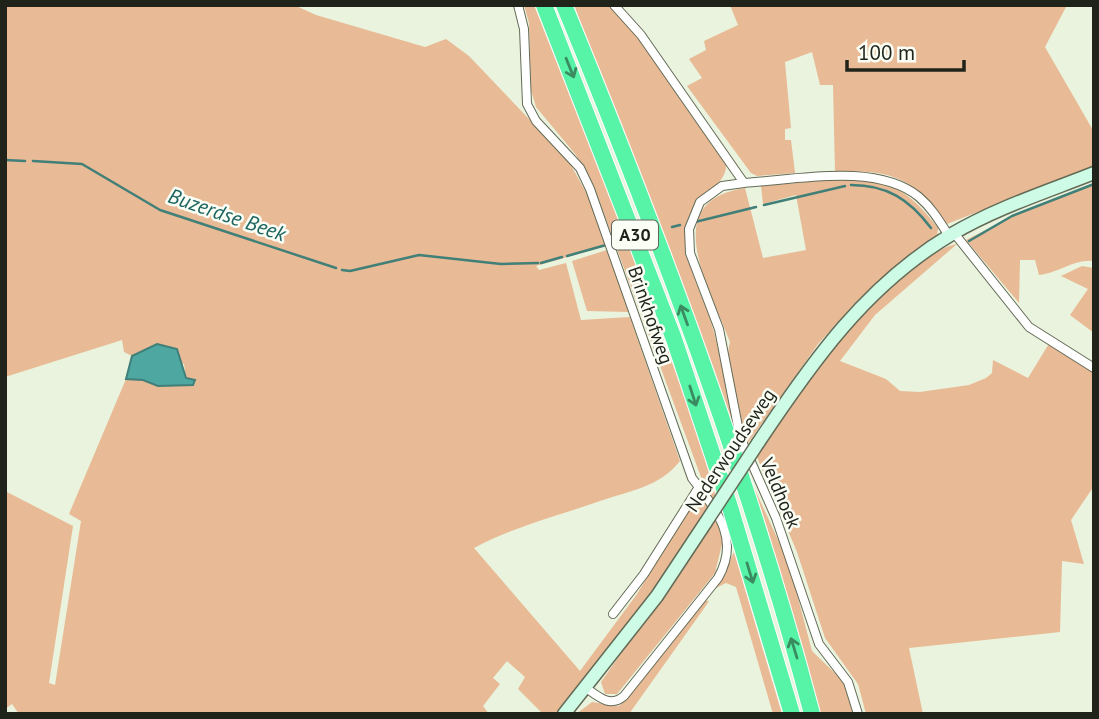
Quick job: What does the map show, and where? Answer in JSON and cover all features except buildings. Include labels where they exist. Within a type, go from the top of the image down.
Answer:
[{"type":"highway","name":"A30","points":[[544,5],[674,339],[734,520],[792,714]]},
{"type":"highway","name":"A30","points":[[564,5],[631,170],[692,335],[743,482],[812,714]]},
{"type":"street","name":"Brinkhofweg","points":[[518,5],[524,29],[527,104],[541,127],[580,168],[590,189],[692,478],[719,513],[726,529],[727,550],[722,570],[620,699],[608,702],[586,688]]},
{"type":"street","points":[[614,5],[641,34],[744,183]]},
{"type":"street","name":"Nederwoudseweg","points":[[564,714],[657,596],[810,365],[852,314],[903,269],[952,234],[997,212],[1094,173]]},
{"type":"street","name":"Veldhoek","points":[[858,714],[848,682],[819,644],[776,518],[740,437],[719,329],[690,253],[689,229],[700,202],[722,186],[865,176],[892,181],[929,206],[952,234]]},
{"type":"street","points":[[952,234],[1029,327],[1094,368]]},
{"type":"street","points":[[613,614],[644,574],[699,487]]},
{"type":"shaded area","points":[[5,5],[294,5],[316,15],[425,47],[446,39],[469,56],[568,160],[587,194],[606,246],[536,266],[539,270],[566,263],[581,320],[630,317],[680,461],[663,477],[643,487],[519,528],[474,548],[580,671],[637,594],[689,507],[697,501],[709,505],[622,636],[560,714],[543,714],[518,689],[525,677],[507,661],[493,678],[500,684],[483,706],[489,714],[19,714],[12,704],[5,709],[5,491],[73,526],[49,683],[55,685],[81,521],[69,514],[126,379],[167,384],[194,380],[186,378],[184,364],[138,352],[132,356],[124,352],[122,340],[5,377]]},
{"type":"shaded area","points":[[524,5],[534,5],[627,240],[695,425],[719,508],[705,488],[593,184],[576,155],[536,107],[531,90],[529,23]]},
{"type":"shaded area","points":[[574,5],[611,5],[626,21],[726,164],[722,179],[690,215],[686,238],[690,265],[714,332],[733,414],[749,462],[746,467]]},
{"type":"shaded area","points":[[730,5],[1067,5],[1045,47],[1094,132],[1094,166],[947,224],[923,196],[899,179],[872,172],[835,172],[833,85],[820,85],[812,52],[785,62],[791,128],[785,129],[785,140],[791,140],[795,173],[757,176],[751,173],[687,86],[702,78],[689,59],[706,50],[704,41],[738,25]]},
{"type":"shaded area","points":[[841,179],[873,182],[897,189],[927,215],[938,228],[937,236],[856,302],[818,344],[748,443],[732,393],[728,365],[730,342],[703,274],[697,250],[696,229],[702,210],[718,196],[745,188],[763,258],[806,250],[796,195],[763,204],[761,186]]},
{"type":"shaded area","points":[[1094,183],[1094,261],[1079,262],[1039,275],[1035,260],[1020,260],[1019,303],[966,240],[1015,215]]},
{"type":"shaded area","points":[[957,244],[875,315],[840,361],[886,379],[900,391],[920,392],[969,385],[986,378],[992,373],[993,360],[1028,378],[1050,342],[1094,370],[1094,486],[1071,520],[1084,564],[1062,561],[1060,632],[909,648],[923,714],[866,714],[858,684],[825,638],[797,552],[757,457],[806,375],[825,350],[859,314],[902,276],[941,249]]},
{"type":"shaded area","points":[[607,250],[629,312],[587,311],[572,261]]},
{"type":"shaded area","points":[[1082,266],[1094,268],[1094,333],[1070,315],[1088,289],[1061,276]]},
{"type":"shaded area","points":[[747,472],[789,564],[812,651],[843,681],[856,714],[818,714],[767,527]]},
{"type":"shaded area","points":[[716,518],[723,540],[715,573],[617,694],[605,694],[601,682]]},
{"type":"shaded area","points":[[734,552],[782,714],[773,714],[736,587],[726,583],[716,588]]},
{"type":"shaded area","points":[[703,600],[709,601],[629,714],[576,714],[592,702],[619,706]]},
{"type":"water","points":[[157,344],[177,349],[186,378],[195,380],[193,385],[158,386],[143,380],[126,379],[132,356]]},
{"type":"waterway","name":"Buzerdse Beek","points":[[5,160],[25,161]]},
{"type":"waterway","name":"Buzerdse Beek","points":[[33,161],[82,164],[160,210],[336,268]]},
{"type":"waterway","name":"Buzerdse Beek","points":[[969,241],[1012,216],[1094,184]]},
{"type":"waterway","name":"Buzerdse Beek","points":[[851,185],[876,188],[896,196],[914,209],[931,228]]},
{"type":"waterway","name":"Buzerdse Beek","points":[[764,205],[845,186]]},
{"type":"waterway","name":"Buzerdse Beek","points":[[695,222],[756,207]]},
{"type":"waterway","name":"Buzerdse Beek","points":[[672,227],[680,225]]},
{"type":"waterway","name":"Buzerdse Beek","points":[[567,256],[606,245]]},
{"type":"waterway","name":"Buzerdse Beek","points":[[342,270],[350,271],[419,255],[501,264],[538,263]]},
{"type":"waterway","name":"Buzerdse Beek","points":[[541,263],[562,257]]}]
